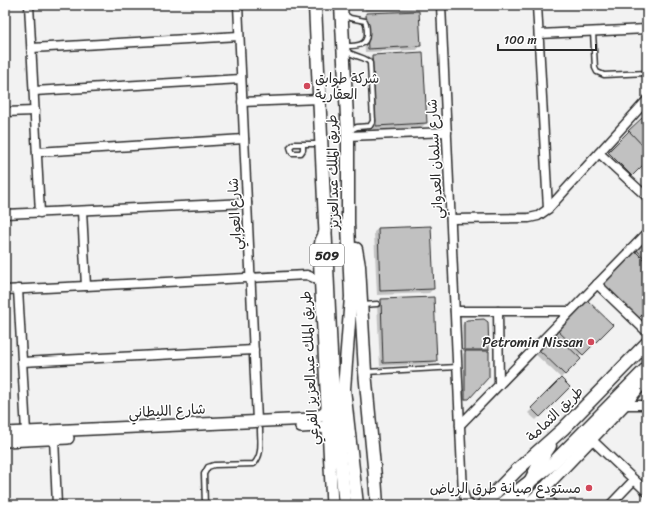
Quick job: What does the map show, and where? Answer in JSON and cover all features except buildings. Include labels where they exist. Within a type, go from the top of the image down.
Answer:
[{"type":"main road","name":"طريق الملك عبدالعزيز","points":[[315,5],[332,375],[345,505]]},
{"type":"main road","name":"طريق الملك عبدالعزيز","points":[[342,8],[348,134],[351,297],[344,388],[357,505]]},
{"type":"main road","points":[[349,233],[355,246],[359,266],[364,372],[376,477],[376,505]]},
{"type":"main road","name":"طريق الثمامة","points":[[483,505],[517,470],[563,430],[647,343]]},
{"type":"main road","points":[[500,505],[552,464],[647,368]]},
{"type":"main road","points":[[562,454],[556,447],[563,430]]},
{"type":"main road","points":[[516,505],[522,498],[543,456],[563,430]]},
{"type":"main road","points":[[339,505],[342,476]]},
{"type":"street","points":[[29,5],[40,213]]},
{"type":"street","name":"شارع العوابي","points":[[238,5],[258,425]]},
{"type":"street","name":"شارع سلمان العدواني","points":[[441,5],[463,493],[466,501],[470,505]]},
{"type":"street","points":[[538,5],[548,209]]},
{"type":"street","points":[[539,34],[647,29]]},
{"type":"street","points":[[32,48],[239,36]]},
{"type":"street","points":[[34,91],[241,79]]},
{"type":"street","points":[[242,102],[320,99]]},
{"type":"street","points":[[451,218],[529,218],[538,216],[548,209],[647,100]]},
{"type":"street","points":[[5,112],[35,111]]},
{"type":"street","points":[[348,134],[447,132]]},
{"type":"street","points":[[37,152],[244,139]]},
{"type":"street","points":[[599,153],[647,197]]},
{"type":"street","points":[[5,214],[247,203]]},
{"type":"street","points":[[82,211],[86,286]]},
{"type":"street","name":"طريق الملك عبدالعزيز الفرعي","points":[[326,230],[320,246],[320,282],[332,505]]},
{"type":"street","points":[[460,425],[647,233]]},
{"type":"street","points":[[307,275],[320,267]]},
{"type":"street","points":[[5,290],[307,275],[320,282]]},
{"type":"street","points":[[597,284],[647,332]]},
{"type":"street","points":[[18,289],[26,432]]},
{"type":"street","points":[[455,311],[570,311]]},
{"type":"street","points":[[498,311],[499,384]]},
{"type":"street","points":[[22,362],[254,350]]},
{"type":"street","points":[[528,505],[624,405],[647,378]]},
{"type":"street","points":[[624,405],[647,405]]},
{"type":"street","name":"شارع الليطاني","points":[[5,441],[258,425],[311,419],[320,416],[327,410]]},
{"type":"street","name":"شارع الليطاني","points":[[5,433],[258,425],[317,426],[328,429]]},
{"type":"street","points":[[54,438],[57,505]]},
{"type":"street","points":[[591,439],[647,492]]},
{"type":"street","points":[[610,505],[634,480]]},
{"type":"street","points":[[541,492],[553,505]]},
{"type":"lane","points":[[342,8],[350,18],[362,19],[367,23],[367,38],[365,42],[359,45],[344,47]]},
{"type":"lane","points":[[593,31],[595,68],[599,74],[604,76],[647,73]]},
{"type":"lane","points":[[344,47],[352,55],[366,58],[370,61],[373,121],[370,126],[354,128],[348,134]]},
{"type":"lane","points":[[303,144],[322,144]]},
{"type":"lane","points":[[362,305],[377,304]]},
{"type":"lane","points":[[364,372],[457,367]]},
{"type":"lane","points":[[205,505],[204,474],[208,467],[214,465],[254,464],[259,458],[261,450],[258,425]]},
{"type":"place","name":"شركة طوابق العقارية","points":[[307,86]]},
{"type":"place","name":"Petromin Nissan","points":[[591,342]]},
{"type":"place","name":"مستودع صيانة طرق الرياض","points":[[589,488]]}]
